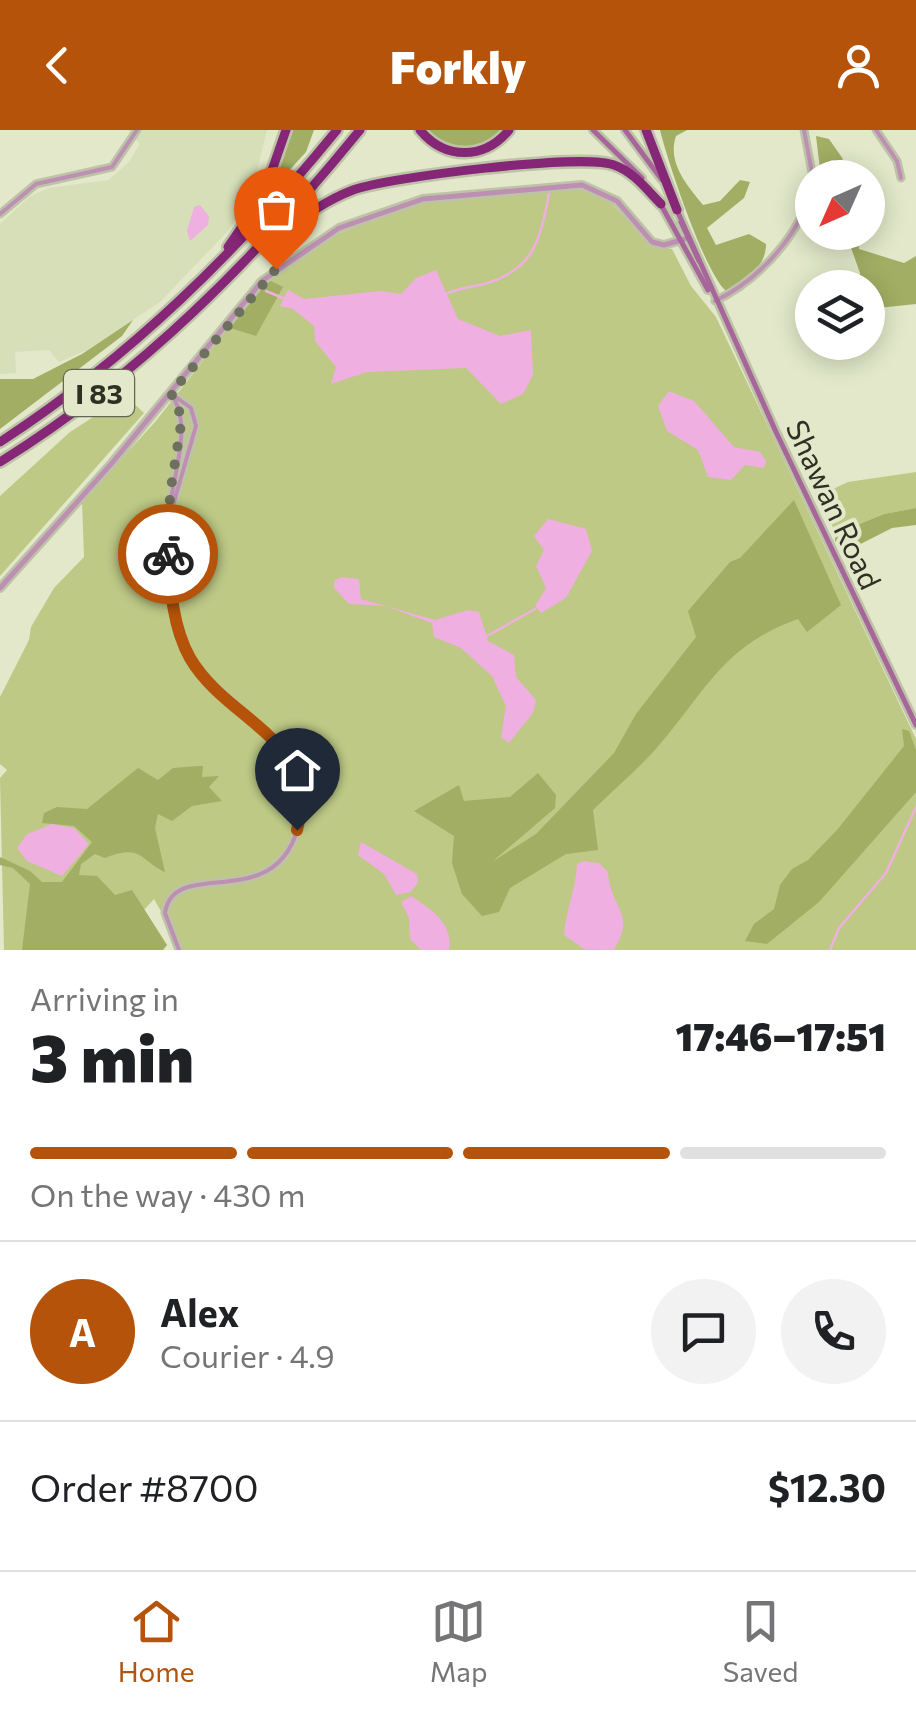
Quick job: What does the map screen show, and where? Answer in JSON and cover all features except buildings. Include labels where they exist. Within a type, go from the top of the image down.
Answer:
[{"type":"highway","points":[[212,272],[211,266],[263,196],[286,130]]},
{"type":"highway","name":"I 83","points":[[0,462],[139,362],[246,263],[360,130]]},
{"type":"highway","points":[[420,130],[440,147],[467,153],[489,147],[509,130]]},
{"type":"highway","points":[[646,130],[677,210]]},
{"type":"highway","name":"I 83","points":[[0,442],[113,360],[212,272],[336,132]]},
{"type":"highway","points":[[246,263],[328,202],[400,178],[597,161],[624,169],[661,204]]},
{"type":"main road","name":"Shawan Road","points":[[593,130],[630,164],[683,240],[916,725]]},
{"type":"main road","name":"Shawan Road","points":[[625,130],[655,168],[703,266],[715,301]]},
{"type":"main road","name":"Shawan Road","points":[[677,210],[683,240],[703,266]]},
{"type":"street","points":[[0,214],[36,184],[112,167],[137,130]]},
{"type":"street","points":[[804,130],[809,160]]},
{"type":"street","points":[[876,130],[897,161],[902,178]]},
{"type":"street","points":[[0,588],[269,274],[339,228],[403,204],[450,195],[582,185],[616,201],[652,242],[664,246],[683,240]]},
{"type":"street","points":[[715,301],[746,282],[795,225]]},
{"type":"street","points":[[168,521],[196,426],[191,408],[171,393]]},
{"type":"street","points":[[171,393],[182,418],[168,521],[173,600],[185,648],[203,676],[282,748],[298,778],[301,804],[291,842],[263,872],[236,884],[184,884],[172,893],[164,913],[179,950]]},
{"type":"shaded area","points":[[128,130],[267,130],[250,200],[228,231],[160,302],[87,350],[59,362],[49,350],[15,352],[16,373],[0,374],[0,224],[29,197],[48,188],[109,180],[129,162],[140,144]]},
{"type":"shaded area","points":[[200,205],[209,216],[208,225],[190,241],[187,231],[194,207]]},
{"type":"shaded area","points":[[436,270],[458,319],[500,336],[531,330],[533,375],[523,394],[501,404],[466,368],[367,372],[331,384],[336,367],[315,341],[314,326],[293,309],[280,306],[288,290],[304,299],[380,291],[401,294],[416,278]]},
{"type":"shaded area","points":[[669,391],[694,401],[734,447],[760,452],[766,461],[764,468],[745,465],[731,480],[708,477],[698,450],[667,431],[658,406]]},
{"type":"shaded area","points":[[548,519],[586,529],[592,551],[566,598],[541,613],[535,606],[546,588],[536,566],[544,550],[534,536]]},
{"type":"shaded area","points":[[341,577],[359,579],[361,599],[435,620],[468,610],[479,612],[488,641],[514,655],[516,677],[536,700],[533,713],[509,743],[501,737],[506,706],[492,676],[461,648],[434,637],[432,623],[385,606],[349,604],[334,588],[334,581]]},
{"type":"shaded area","points":[[52,824],[74,828],[89,844],[62,876],[27,861],[17,848],[27,834]]},
{"type":"shaded area","points":[[361,842],[417,874],[418,882],[411,892],[396,895],[384,874],[358,855]]},
{"type":"shaded area","points":[[599,863],[608,872],[623,919],[614,950],[584,949],[564,935],[577,864]]},
{"type":"shaded area","points":[[411,896],[444,925],[449,950],[421,950],[410,939],[409,918],[401,902]]},
{"type":"green space","points":[[293,130],[314,130],[306,152],[285,175],[278,174]]},
{"type":"green space","points":[[423,130],[504,130],[484,146],[464,149]]},
{"type":"green space","points":[[660,130],[687,130],[676,136],[674,155],[680,173],[703,205],[720,201],[740,180],[750,182],[744,198],[707,228],[716,245],[749,234],[766,244],[758,267],[726,291],[698,241]]},
{"type":"green space","points":[[816,136],[829,139],[843,159],[819,160]]},
{"type":"green space","points":[[582,188],[607,198],[651,246],[672,249],[691,286],[716,317],[916,739],[916,950],[183,950],[154,899],[110,947],[112,950],[4,950],[0,778],[7,770],[0,764],[0,697],[29,640],[31,627],[54,588],[84,557],[82,502],[155,422],[258,291],[289,262],[329,237],[424,202]]},
{"type":"green space","points":[[852,250],[904,263],[916,256],[916,304],[885,307],[885,270],[859,270]]},
{"type":"green space","points":[[267,279],[283,287],[256,336],[227,327]]},
{"type":"green space","points":[[133,320],[122,336],[0,429],[0,379],[33,379],[82,354]]},
{"type":"green space","points":[[126,396],[144,413],[0,576],[0,496],[70,432]]},
{"type":"green space","points":[[916,472],[916,508],[884,514],[835,534],[822,494],[848,482]]},
{"type":"green space","points":[[794,500],[841,605],[807,632],[798,619],[750,643],[732,658],[654,751],[593,810],[598,850],[566,854],[510,888],[499,912],[482,916],[462,894],[452,863],[454,836],[414,811],[459,785],[464,801],[510,797],[538,773],[556,795],[555,808],[492,862],[536,834],[614,753],[636,714],[696,637],[688,611],[730,562],[740,558]]},
{"type":"green space","points":[[916,508],[916,525],[892,528],[843,553],[835,541],[835,534],[884,514]]},
{"type":"green space","points":[[902,729],[909,731],[916,750],[916,792],[819,902],[767,944],[745,941],[754,924],[774,909],[780,885],[792,869],[808,860],[837,830],[904,746]]},
{"type":"green space","points":[[203,766],[202,777],[219,776],[209,787],[222,801],[192,806],[172,821],[158,814],[155,828],[165,872],[140,855],[127,852],[105,858],[95,854],[81,864],[79,875],[97,876],[115,895],[132,890],[167,945],[163,950],[22,950],[30,884],[13,868],[0,865],[0,857],[30,871],[42,882],[62,882],[92,842],[74,826],[42,823],[44,813],[57,807],[87,809],[138,768],[158,780],[173,768]]},
{"type":"waterway","points":[[446,294],[501,278],[524,262],[538,239],[549,194]]},
{"type":"waterway","points":[[266,291],[283,298]]},
{"type":"waterway","points":[[487,636],[535,609]]},
{"type":"waterway","points":[[830,950],[839,928],[886,873],[916,807]]},
{"type":"way so far","points":[[168,554],[170,494],[182,418],[171,393],[255,289],[276,269]]},
{"type":"route","points":[[168,554],[176,618],[185,648],[203,676],[288,757],[300,790],[297,830]]}]
